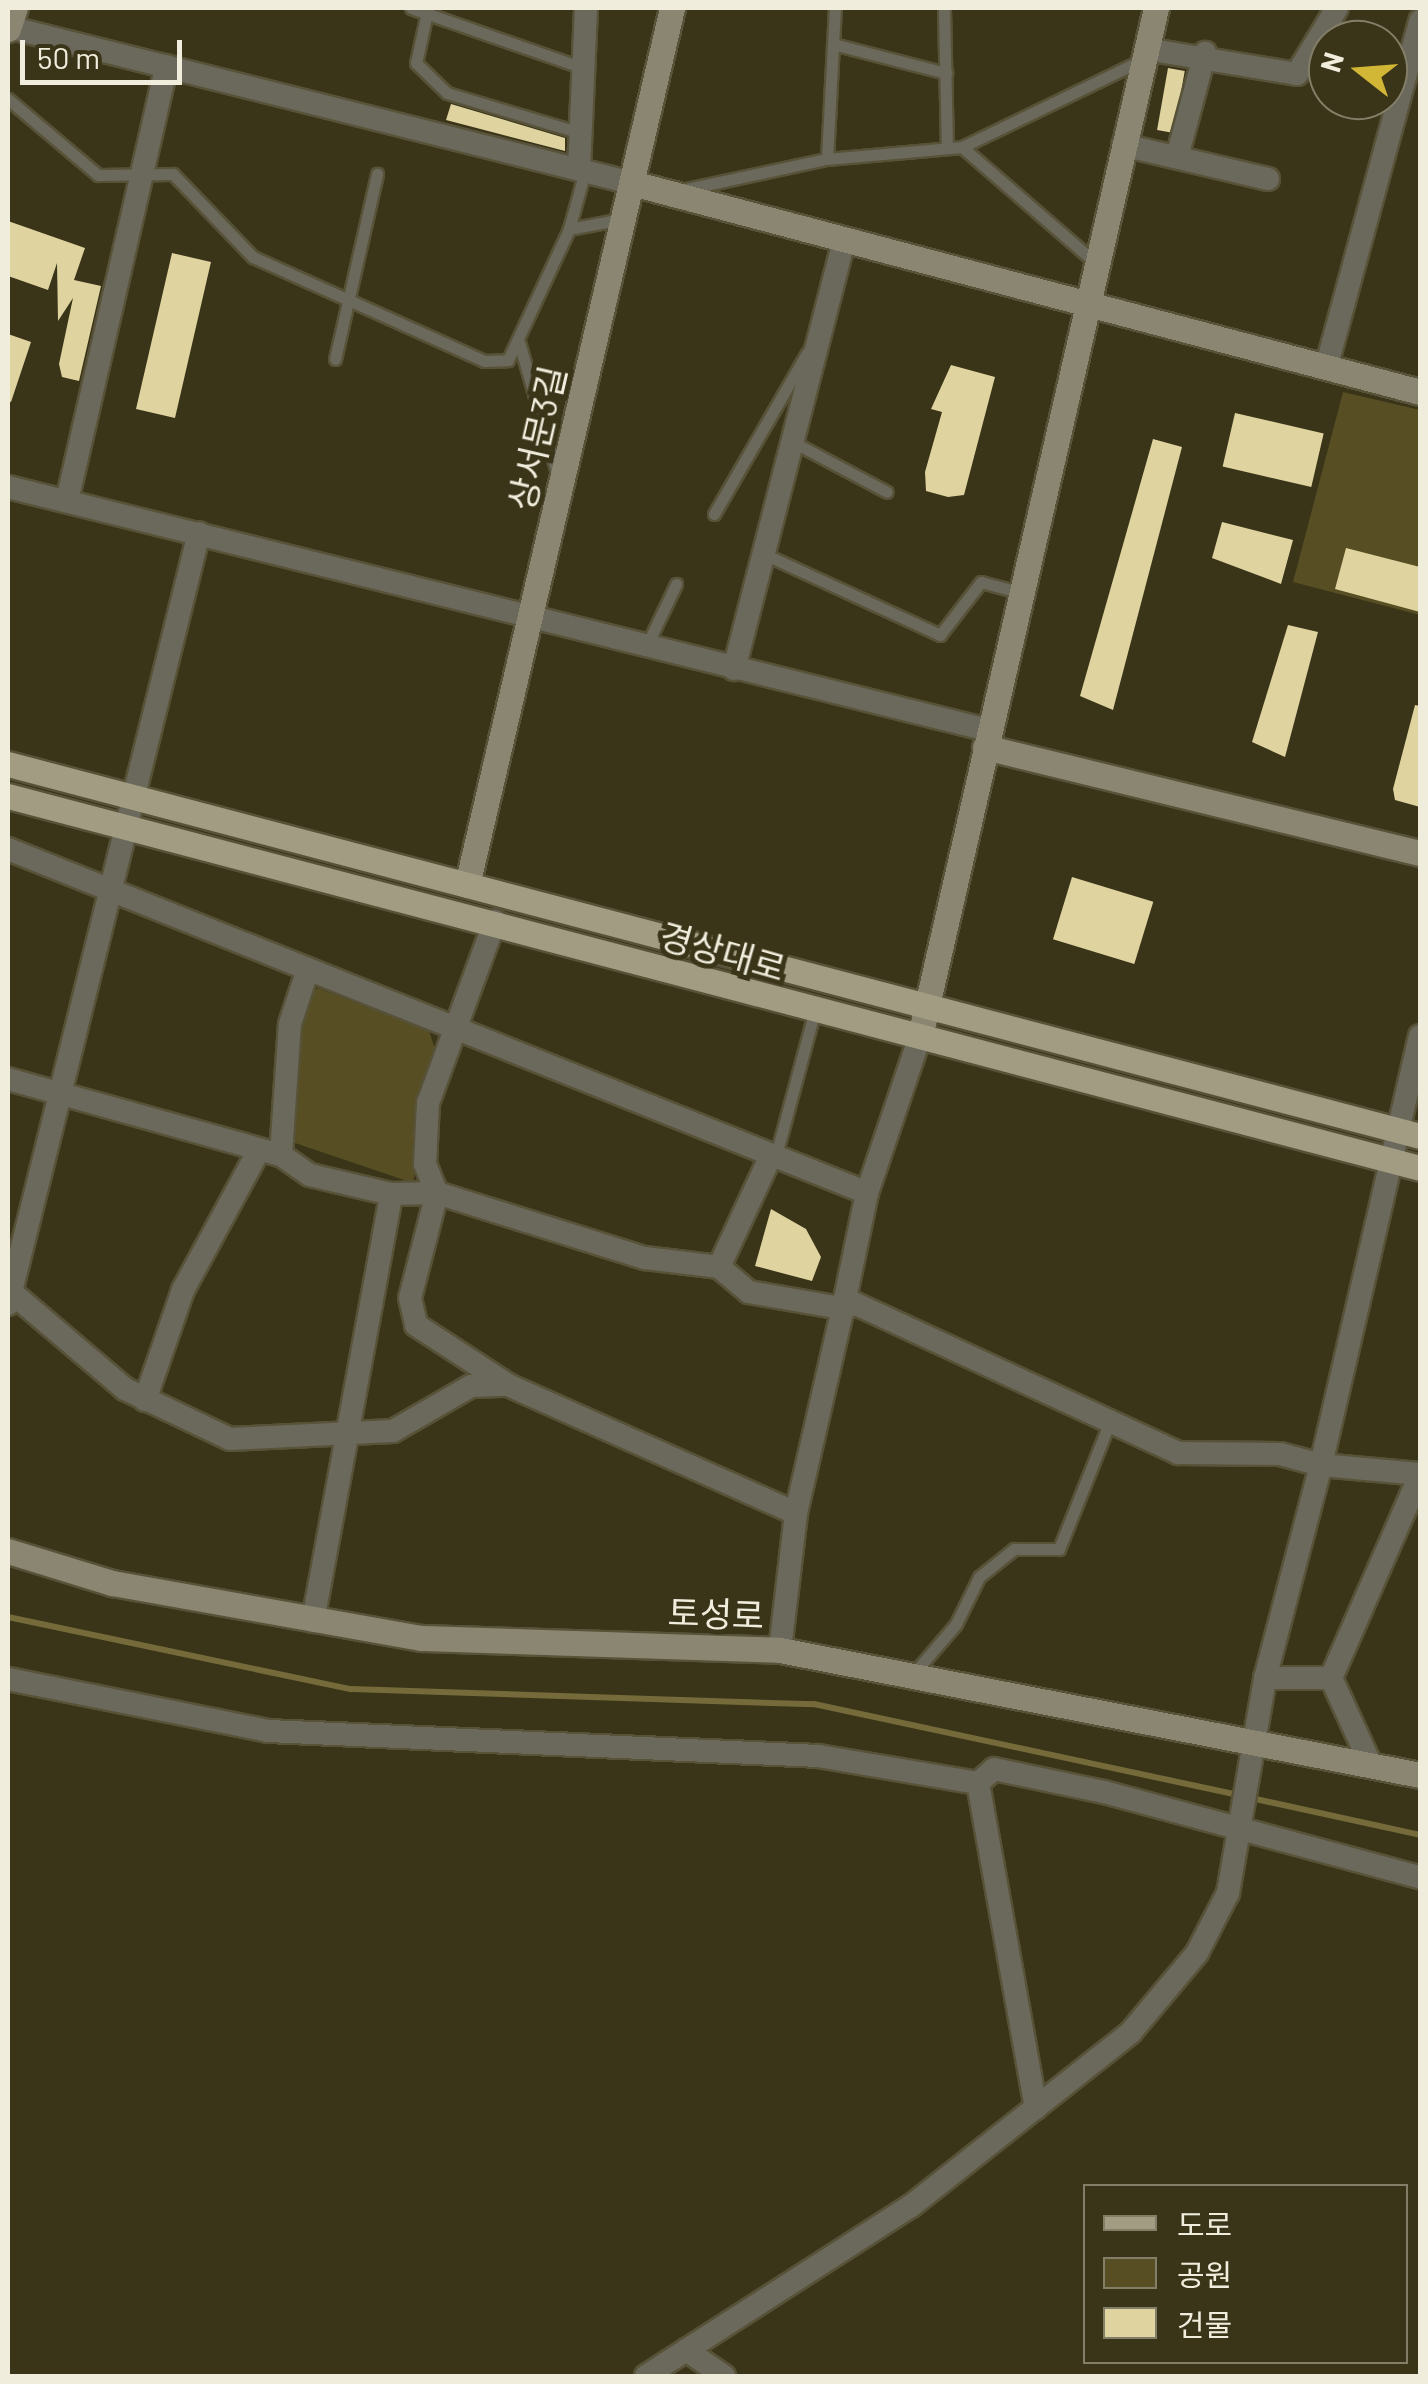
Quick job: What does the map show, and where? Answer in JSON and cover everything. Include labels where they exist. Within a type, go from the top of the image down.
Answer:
[{"type":"main road","name":"경상대로","points":[[8,764],[926,1009],[1409,1133]]},
{"type":"main road","name":"경상대로","points":[[8,796],[495,922],[814,1014],[920,1036],[1420,1168]]},
{"type":"street","points":[[15,8],[8,28],[582,170],[1087,308],[1420,392]]},
{"type":"street","points":[[582,170],[586,8]]},
{"type":"street","name":"상서문3길","points":[[468,885],[672,8]]},
{"type":"street","points":[[780,1650],[796,1512],[846,1304],[867,1193],[920,1036],[1156,8]]},
{"type":"street","points":[[1145,54],[1206,53],[1297,74],[1337,8]]},
{"type":"street","points":[[1326,368],[1420,21],[1402,8]]},
{"type":"street","points":[[1176,157],[1206,53]]},
{"type":"street","points":[[66,501],[167,66]]},
{"type":"street","points":[[1123,144],[1268,179]]},
{"type":"street","points":[[734,669],[844,241]]},
{"type":"street","points":[[8,487],[734,669],[1420,853]]},
{"type":"street","points":[[199,533],[127,795],[9,1297],[145,1400],[230,1439],[393,1431],[472,1386],[508,1385]]},
{"type":"street","points":[[8,849],[106,893],[308,968],[772,1162],[867,1193]]},
{"type":"street","points":[[495,922],[428,1104],[425,1164],[437,1192],[416,1258],[416,1325],[508,1385],[796,1512]]},
{"type":"street","points":[[145,1400],[182,1290],[270,1153],[290,1024],[308,968]]},
{"type":"street","points":[[646,2376],[696,2363],[912,2206],[1131,2032],[1197,1953],[1228,1893],[1260,1744],[1265,1678],[1321,1465],[1390,1160],[1409,1133],[1420,1036]]},
{"type":"street","points":[[8,1079],[270,1153],[310,1175],[390,1194],[437,1192],[645,1258],[719,1267],[749,1292],[846,1304],[962,1346],[1109,1424],[1178,1452],[1280,1454],[1321,1465],[1420,1475],[1331,1678],[1370,1763]]},
{"type":"street","points":[[719,1267],[772,1162]]},
{"type":"street","points":[[312,1621],[342,1436],[390,1194]]},
{"type":"street","name":"토성로","points":[[8,1551],[112,1583],[422,1638],[780,1650],[915,1672],[1420,1776]]},
{"type":"street","points":[[1265,1678],[1331,1678]]},
{"type":"street","points":[[8,1679],[268,1731],[818,1756],[978,1783]]},
{"type":"street","points":[[978,1783],[994,1769],[1420,1877]]},
{"type":"street","points":[[978,1783],[1036,2108]]},
{"type":"street","points":[[696,2363],[724,2376]]},
{"type":"lane","points":[[411,8],[587,69]]},
{"type":"lane","points":[[827,158],[835,8]]},
{"type":"lane","points":[[944,8],[947,148]]},
{"type":"lane","points":[[427,11],[416,63],[447,93],[584,134]]},
{"type":"lane","points":[[833,44],[946,74]]},
{"type":"lane","points":[[668,193],[827,158],[962,147],[1145,54]]},
{"type":"lane","points":[[8,99],[98,175],[174,174],[194,188],[253,257],[351,296],[484,361],[508,360],[519,342],[569,228],[582,170]]},
{"type":"lane","points":[[962,147],[1096,263]]},
{"type":"lane","points":[[335,359],[378,174]]},
{"type":"lane","points":[[569,228],[624,219]]},
{"type":"lane","points":[[714,514],[822,326]]},
{"type":"lane","points":[[519,342],[561,484]]},
{"type":"lane","points":[[792,442],[887,492]]},
{"type":"lane","points":[[764,554],[940,635],[981,582],[1019,592]]},
{"type":"lane","points":[[646,647],[676,584]]},
{"type":"lane","points":[[772,1162],[814,1014]]},
{"type":"lane","points":[[915,1672],[990,1568],[1014,1548],[1059,1550],[1109,1424]]},
{"type":"green space","points":[[1343,392],[1420,410],[1420,615],[1293,582]]},
{"type":"green space","points":[[318,988],[429,1031],[438,1057],[413,1183],[289,1141],[304,995]]},
{"type":"building","points":[[1168,68],[1185,71],[1174,133],[1157,130]]},
{"type":"building","points":[[451,104],[565,138],[565,151],[446,120]]},
{"type":"building","points":[[8,221],[85,248],[74,280],[101,286],[79,381],[62,377],[59,364],[73,298],[58,321],[57,263],[48,290],[8,276]]},
{"type":"building","points":[[172,253],[211,262],[175,418],[136,409]]},
{"type":"building","points":[[8,334],[31,342],[11,402],[8,401]]},
{"type":"building","points":[[951,365],[995,377],[964,495],[948,497],[926,491],[925,472],[942,412],[931,409]]},
{"type":"building","points":[[1235,413],[1324,433],[1311,487],[1223,467]]},
{"type":"building","points":[[1153,439],[1182,447],[1113,710],[1080,696]]},
{"type":"building","points":[[1222,522],[1293,540],[1281,584],[1212,558]]},
{"type":"building","points":[[1346,548],[1420,567],[1420,612],[1335,589]]},
{"type":"building","points":[[1288,625],[1318,632],[1285,757],[1252,742]]},
{"type":"building","points":[[1415,705],[1420,706],[1420,807],[1395,800],[1393,789]]},
{"type":"building","points":[[1072,877],[1153,902],[1134,964],[1053,939]]},
{"type":"building","points":[[771,1209],[806,1229],[821,1257],[812,1281],[755,1266]]},
{"type":"waterway","points":[[8,1617],[351,1689],[814,1704],[1238,1795]]},
{"type":"waterway","points":[[1251,1798],[1420,1835]]}]
